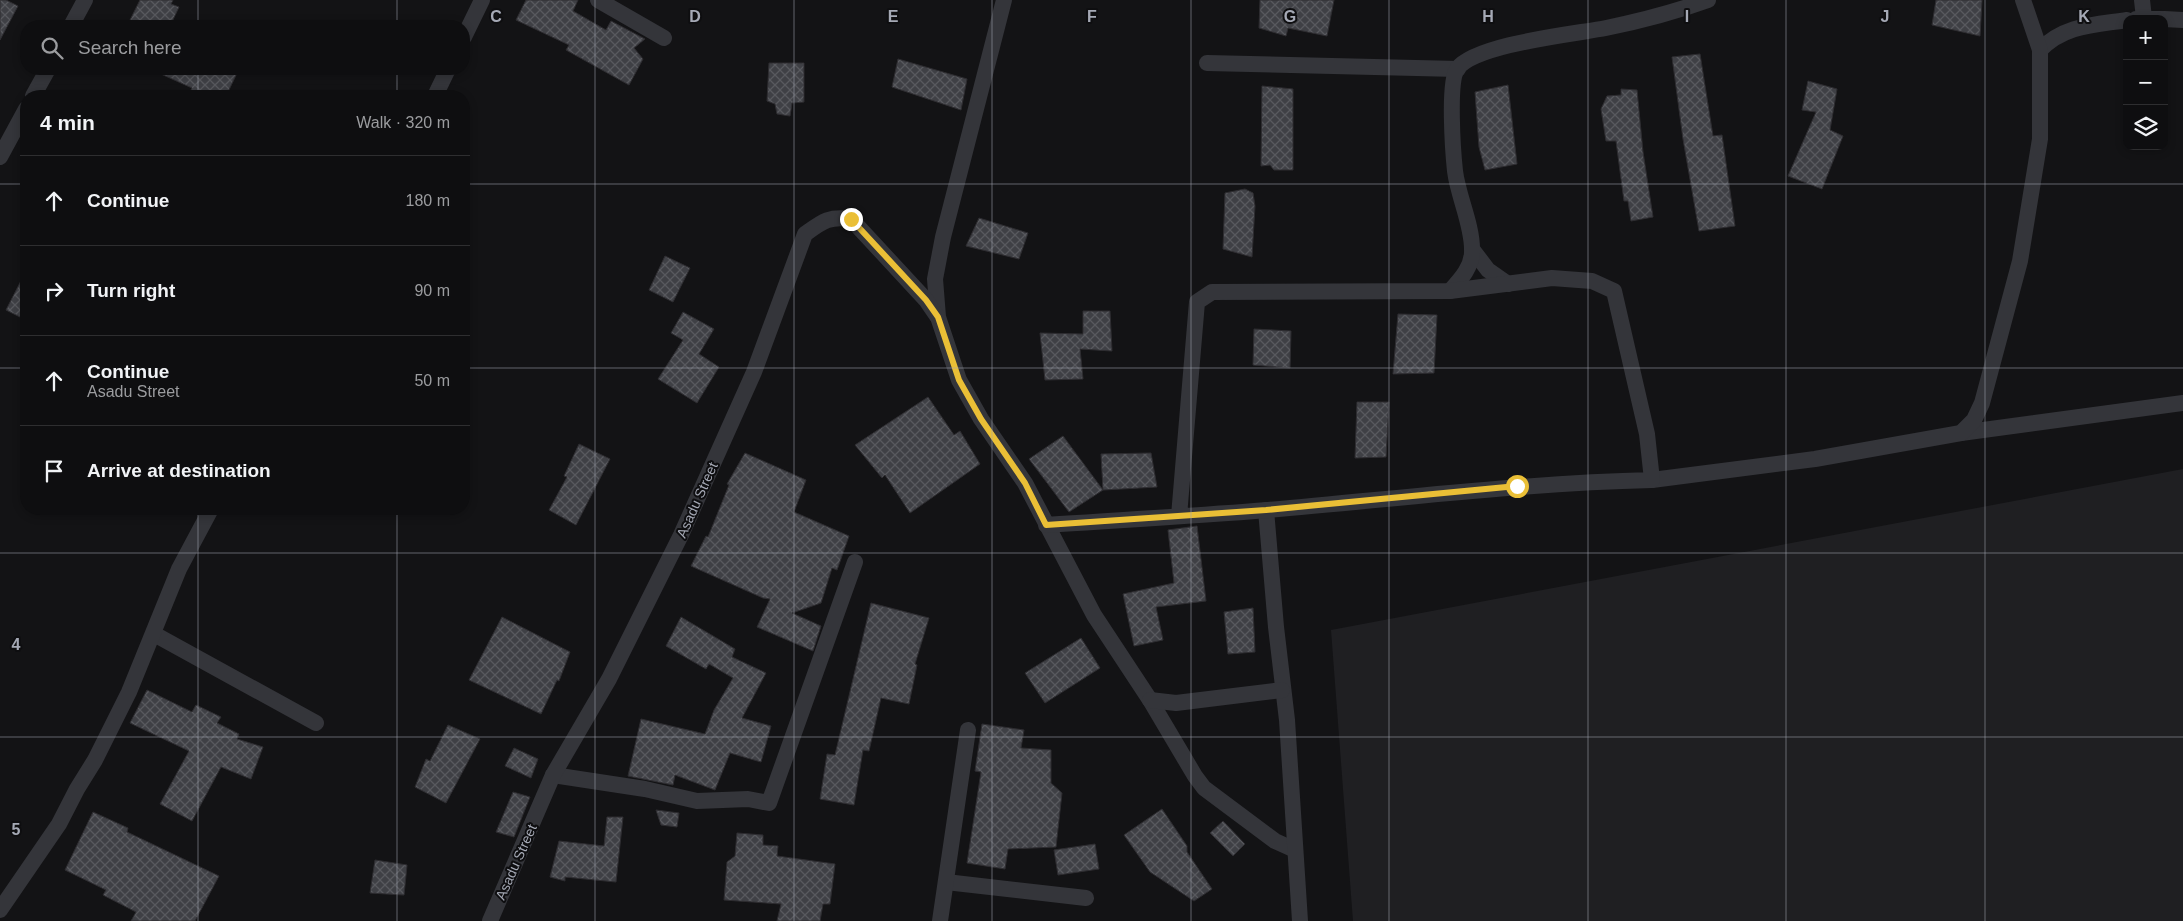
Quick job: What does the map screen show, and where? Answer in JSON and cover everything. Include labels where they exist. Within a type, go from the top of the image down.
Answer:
[{"type":"street","points":[[74,20],[86,0]]},
{"type":"street","points":[[470,25],[482,0]]},
{"type":"street","points":[[598,0],[664,38]]},
{"type":"street","points":[[1004,0],[943,237],[935,280],[938,317],[959,380],[981,419],[1025,483],[1094,615],[1150,700],[1204,788],[1275,841],[1296,850]]},
{"type":"street","points":[[1508,284],[1488,270],[1472,249],[1455,170],[1452,88],[1458,69],[1476,56],[1532,39],[1606,28],[1678,11],[1708,0]]},
{"type":"street","points":[[1961,433],[1974,420],[1982,403],[2020,261],[2040,139],[2040,50],[2023,0]]},
{"type":"street","points":[[2140,15],[2142,0]]},
{"type":"street","points":[[2168,19],[2183,20]]},
{"type":"street","points":[[2040,50],[2052,37],[2068,30],[2123,21]]},
{"type":"street","points":[[1207,62],[1458,69]]},
{"type":"street","points":[[36,90],[45,75]]},
{"type":"street","points":[[438,90],[445,75]]},
{"type":"street","points":[[0,157],[20,120]]},
{"type":"street","name":"Asadu Street","points":[[490,921],[554,775],[609,679],[681,535],[754,372],[805,234],[822,222],[835,217],[851,219],[926,300],[938,317]]},
{"type":"street","points":[[1450,291],[1466,272],[1472,249]]},
{"type":"street","points":[[1179,516],[1197,302],[1212,292],[1236,290],[1450,291],[1552,278],[1592,281],[1614,291],[1647,434],[1652,480]]},
{"type":"street","points":[[1046,525],[1266,510],[1563,482],[1652,480],[1815,459],[1961,433],[2183,403]]},
{"type":"street","points":[[1266,510],[1282,690],[1287,720],[1300,921]]},
{"type":"street","points":[[0,910],[59,824],[95,760],[129,692],[154,634],[160,612],[179,570],[208,515]]},
{"type":"street","points":[[554,775],[644,789],[697,801],[748,799],[769,804],[855,562]]},
{"type":"street","points":[[154,634],[316,723]]},
{"type":"street","points":[[1150,700],[1176,703],[1282,690]]},
{"type":"street","points":[[940,921],[968,730]]},
{"type":"street","points":[[946,882],[1086,898]]},
{"type":"shaded area","points":[[2183,469],[2183,921],[1353,921],[1331,630]]},
{"type":"building","points":[[0,0],[6,0],[18,6],[0,40]]},
{"type":"building","points":[[140,0],[173,0],[171,4],[179,7],[173,20],[130,20]]},
{"type":"building","points":[[526,0],[578,0],[573,11],[606,30],[611,21],[645,39],[634,48],[643,59],[629,85],[566,50],[569,45],[516,20]]},
{"type":"building","points":[[1260,0],[1334,0],[1327,36],[1288,28],[1286,36],[1259,28]]},
{"type":"building","points":[[1936,0],[1982,0],[1980,36],[1932,25]]},
{"type":"building","points":[[1700,54],[1713,136],[1722,135],[1735,226],[1699,231],[1683,139],[1672,57]]},
{"type":"building","points":[[898,59],[967,79],[961,110],[892,87]]},
{"type":"building","points":[[769,63],[804,63],[804,102],[792,103],[790,116],[777,114],[775,104],[767,101]]},
{"type":"building","points":[[163,75],[236,75],[229,90],[191,90],[192,88]]},
{"type":"building","points":[[1808,81],[1837,89],[1830,130],[1843,136],[1822,189],[1788,176],[1816,112],[1802,110]]},
{"type":"building","points":[[1508,85],[1517,164],[1485,170],[1479,147],[1475,92]]},
{"type":"building","points":[[1262,86],[1293,89],[1293,170],[1274,170],[1270,165],[1261,166]]},
{"type":"building","points":[[1621,89],[1637,90],[1643,152],[1653,217],[1631,221],[1628,201],[1624,201],[1616,141],[1606,141],[1601,109],[1607,96],[1621,95]]},
{"type":"building","points":[[1245,189],[1253,193],[1255,206],[1252,257],[1223,249],[1225,193]]},
{"type":"building","points":[[979,218],[1028,233],[1019,259],[966,246]]},
{"type":"building","points":[[665,256],[690,268],[673,302],[649,290]]},
{"type":"building","points":[[20,283],[20,317],[6,310]]},
{"type":"building","points":[[1083,311],[1110,311],[1112,351],[1080,349],[1083,379],[1045,380],[1040,333],[1083,334]]},
{"type":"building","points":[[683,312],[714,329],[699,354],[719,367],[697,403],[658,379],[683,340],[671,333]]},
{"type":"building","points":[[1398,314],[1437,315],[1434,373],[1393,374]]},
{"type":"building","points":[[1254,329],[1291,331],[1290,368],[1253,365]]},
{"type":"building","points":[[928,397],[954,435],[960,431],[980,464],[910,513],[885,475],[882,478],[855,445]]},
{"type":"building","points":[[1357,402],[1389,402],[1386,457],[1355,458]]},
{"type":"building","points":[[1063,436],[1103,490],[1069,512],[1029,459]]},
{"type":"building","points":[[579,444],[610,459],[576,525],[549,510],[567,477],[564,476]]},
{"type":"building","points":[[745,453],[806,480],[794,512],[849,536],[837,570],[832,568],[821,603],[792,613],[821,626],[813,651],[757,627],[770,599],[763,598],[691,566],[706,536],[708,537],[729,485],[727,484]]},
{"type":"building","points":[[1151,453],[1157,487],[1103,490],[1101,454]]},
{"type":"building","points":[[1197,526],[1206,601],[1156,607],[1163,640],[1134,646],[1123,594],[1174,583],[1168,530]]},
{"type":"building","points":[[871,603],[929,618],[915,664],[917,665],[909,704],[881,698],[869,751],[863,750],[854,805],[820,799],[827,754],[835,755]]},
{"type":"building","points":[[1253,608],[1255,652],[1228,654],[1224,612]]},
{"type":"building","points":[[502,617],[570,652],[559,681],[557,680],[541,714],[469,680]]},
{"type":"building","points":[[681,617],[735,649],[732,657],[766,673],[742,718],[771,726],[761,762],[730,753],[715,790],[675,775],[673,785],[628,776],[641,719],[705,734],[714,710],[733,678],[709,664],[706,669],[666,646]]},
{"type":"building","points":[[1081,638],[1100,668],[1045,703],[1025,673]]},
{"type":"building","points":[[147,690],[192,712],[196,705],[221,717],[217,723],[239,734],[237,739],[263,747],[251,779],[221,767],[192,821],[160,804],[189,751],[130,723]]},
{"type":"building","points":[[982,724],[1024,730],[1021,748],[1051,750],[1051,783],[1062,793],[1056,847],[1008,849],[1005,869],[967,863],[981,772],[975,771]]},
{"type":"building","points":[[448,725],[480,739],[446,803],[415,787],[426,759],[430,761]]},
{"type":"building","points":[[514,748],[538,759],[531,778],[505,766]]},
{"type":"building","points":[[513,792],[530,797],[514,837],[496,832]]},
{"type":"building","points":[[1162,809],[1187,846],[1187,852],[1212,889],[1194,901],[1150,872],[1124,835]]},
{"type":"building","points":[[656,810],[679,813],[677,827],[661,825]]},
{"type":"building","points":[[93,812],[128,828],[127,832],[219,876],[195,921],[131,921],[136,912],[103,895],[106,890],[65,870]]},
{"type":"building","points":[[607,817],[623,817],[616,882],[565,877],[565,881],[550,877],[559,841],[604,846]]},
{"type":"building","points":[[1223,821],[1245,844],[1233,856],[1210,833]]},
{"type":"building","points":[[737,833],[763,835],[763,845],[778,846],[777,856],[835,864],[830,904],[823,904],[820,921],[777,921],[781,904],[724,900],[727,862],[735,856]]},
{"type":"building","points":[[1095,844],[1099,869],[1058,875],[1054,850]]},
{"type":"building","points":[[375,860],[407,865],[404,895],[370,893]]},
{"type":"route","points":[[851,219],[926,300],[938,317],[949,356],[959,380],[981,419],[1025,483],[1046,525],[1266,510],[1517,486]]}]
